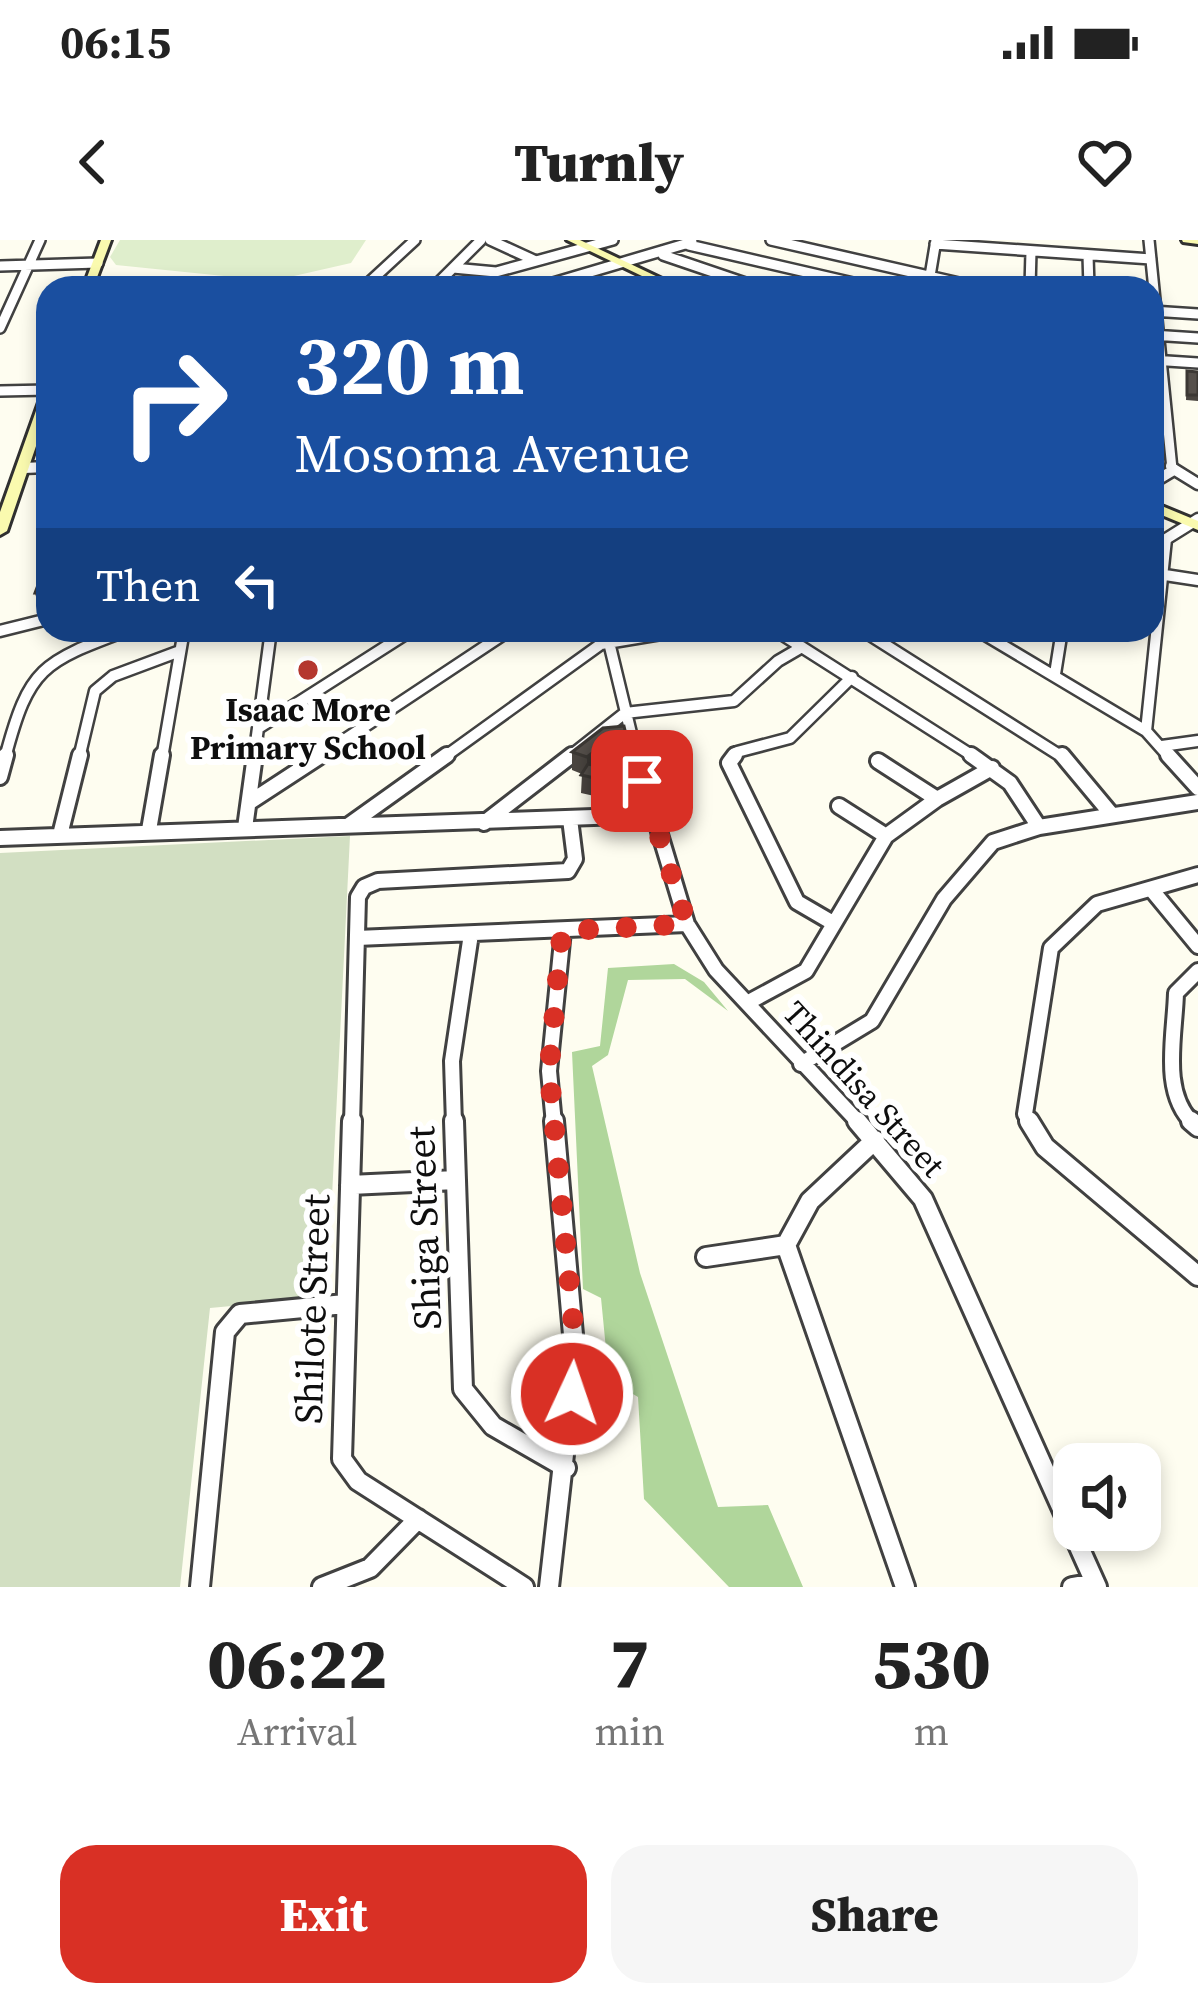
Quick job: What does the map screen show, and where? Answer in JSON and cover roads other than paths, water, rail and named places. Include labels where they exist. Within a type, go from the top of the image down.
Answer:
[{"type":"street","points":[[0,328],[40,240]]},
{"type":"street","points":[[93,276],[106,240]]},
{"type":"street","points":[[376,276],[415,240]]},
{"type":"street","points":[[445,276],[486,240],[536,261]]},
{"type":"street","points":[[572,240],[650,276]]},
{"type":"street","points":[[453,268],[493,272],[613,240]]},
{"type":"street","points":[[771,240],[802,243],[930,276],[935,242],[1151,259]]},
{"type":"street","points":[[1149,240],[1152,276]]},
{"type":"street","points":[[1187,240],[1198,241]]},
{"type":"street","points":[[578,276],[691,242],[827,276]]},
{"type":"street","points":[[1030,276],[1031,250]]},
{"type":"street","points":[[659,254],[724,276]]},
{"type":"street","points":[[1088,254],[1089,276]]},
{"type":"street","points":[[0,266],[98,263]]},
{"type":"street","points":[[1164,312],[1198,314]]},
{"type":"street","points":[[1164,336],[1198,338]]},
{"type":"street","points":[[1164,361],[1198,363]]},
{"type":"street","points":[[0,391],[36,392]]},
{"type":"street","points":[[1164,410],[1172,468],[1164,478]]},
{"type":"street","points":[[0,531],[36,427]]},
{"type":"street","points":[[22,468],[36,467]]},
{"type":"street","points":[[1172,468],[1198,484]]},
{"type":"street","points":[[1164,511],[1195,523]]},
{"type":"street","points":[[1164,545],[1166,538],[1195,523]]},
{"type":"street","points":[[1164,574],[1198,580]]},
{"type":"street","points":[[0,631],[36,622]]},
{"type":"street","points":[[0,777],[34,674],[59,656],[96,642]]},
{"type":"street","points":[[149,830],[181,642]]},
{"type":"street","points":[[245,828],[270,642]]},
{"type":"street","points":[[260,727],[393,642]]},
{"type":"street","points":[[250,802],[492,642]]},
{"type":"street","points":[[349,825],[600,642]]},
{"type":"street","name":"Thindisa Street","points":[[609,642],[651,815],[687,924],[703,955],[875,1140],[930,1210],[1096,1585]]},
{"type":"street","points":[[794,642],[992,768],[1010,783],[1039,827]]},
{"type":"street","points":[[882,642],[1057,749],[1112,815]]},
{"type":"street","points":[[998,642],[1146,731],[1198,788]]},
{"type":"street","points":[[1054,674],[1060,642]]},
{"type":"street","points":[[1146,731],[1152,642]]},
{"type":"street","points":[[484,823],[625,713],[734,700],[778,661],[802,647]]},
{"type":"street","points":[[60,835],[94,691],[112,676],[179,651]]},
{"type":"street","points":[[833,922],[797,902],[729,757],[790,738],[852,677]]},
{"type":"street","points":[[1162,746],[1198,741]]},
{"type":"street","points":[[878,761],[937,799]]},
{"type":"street","points":[[747,1003],[806,971],[886,836],[937,799],[992,768]]},
{"type":"street","points":[[801,1064],[872,1021],[944,899],[984,848],[1039,827],[1198,802]]},
{"type":"street","points":[[839,806],[886,836]]},
{"type":"street","points":[[0,838],[651,815]]},
{"type":"street","name":"Shilote Street","points":[[524,1587],[358,1481],[342,1459],[357,938],[361,891],[378,881],[568,871],[575,859],[570,819]]},
{"type":"street","points":[[1198,875],[1090,908],[1051,948],[1025,1114],[1045,1147],[1198,1276]]},
{"type":"street","points":[[1151,889],[1198,946]]},
{"type":"street","points":[[357,938],[687,924]]},
{"type":"street","points":[[549,1587],[566,1468],[574,1331],[549,1071],[562,931]]},
{"type":"street","name":"Shiga Street","points":[[471,934],[452,1050],[463,1389],[470,1405],[492,1425],[566,1468]]},
{"type":"street","points":[[1198,971],[1176,993],[1173,1095],[1179,1111],[1198,1127]]},
{"type":"street","points":[[875,1140],[802,1213],[788,1232],[786,1244],[905,1587]]},
{"type":"street","points":[[350,1185],[456,1180]]},
{"type":"street","points":[[706,1258],[786,1244]]},
{"type":"street","points":[[200,1587],[225,1332],[241,1314],[344,1304]]},
{"type":"street","points":[[322,1587],[370,1568],[418,1520]]},
{"type":"street","points":[[1072,1587],[1096,1585]]},
{"type":"place","name":"Isaac More Primary School","points":[[308,670]]}]
